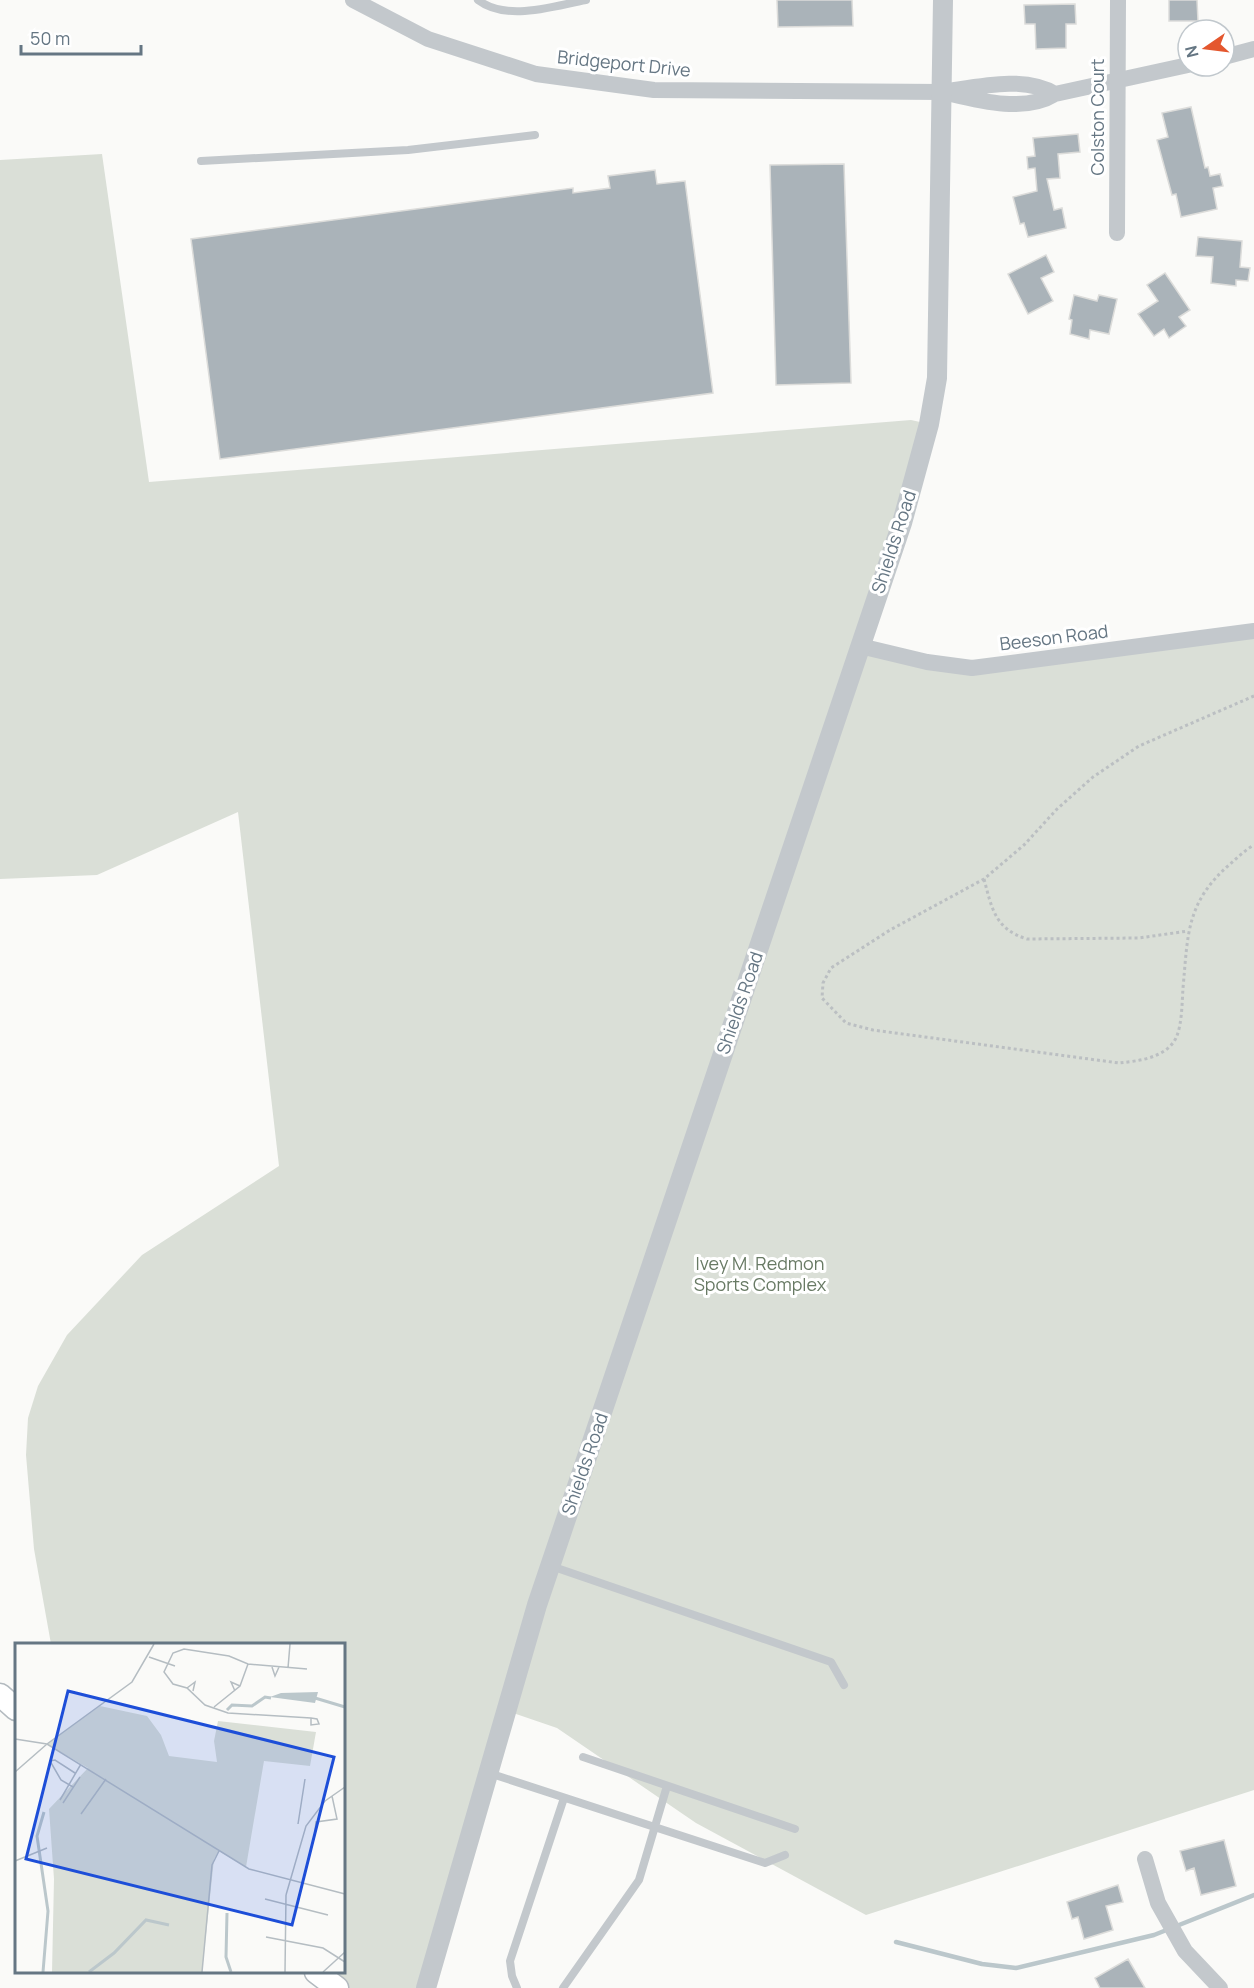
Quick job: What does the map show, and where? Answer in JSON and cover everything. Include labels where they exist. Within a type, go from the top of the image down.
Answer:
[{"type":"main road","points":[[0,1695],[15,1708]]},
{"type":"main road","points":[[318,1973],[337,1988]]},
{"type":"street","name":"Bridgeport Drive","points":[[353,0],[428,39],[536,74],[654,90],[942,92],[987,86],[1040,85],[1055,94],[1117,82]]},
{"type":"street","name":"Shields Road","points":[[426,1988],[551,1566],[902,523],[934,403],[940,265],[943,0]]},
{"type":"street","name":"Colston Court","points":[[1117,233],[1118,0]]},
{"type":"street","points":[[1236,54],[1254,49]]},
{"type":"street","points":[[1117,82],[1176,68]]},
{"type":"street","name":"Beeson Road","points":[[860,646],[927,662],[972,668],[1254,631]]},
{"type":"street","points":[[1145,1859],[1158,1903],[1185,1951],[1220,1988]]},
{"type":"lane","points":[[478,0],[487,7],[525,12],[586,0]]},
{"type":"lane","points":[[201,161],[408,150],[535,135]]},
{"type":"lane","points":[[551,1566],[831,1662],[844,1685]]},
{"type":"lane","points":[[583,1757],[795,1829]]},
{"type":"lane","points":[[488,1773],[765,1863],[785,1855]]},
{"type":"lane","points":[[563,1988],[639,1880],[668,1786]]},
{"type":"lane","points":[[518,1988],[512,1976],[510,1960],[564,1798]]},
{"type":"path","points":[[1254,696],[1140,746],[1093,777],[1057,808],[1024,845],[984,879],[890,930],[831,968],[823,983],[822,998],[831,1010],[846,1023],[873,1030],[1119,1063],[1144,1060],[1161,1052],[1175,1039],[1181,1007],[1188,931],[1199,898],[1216,876],[1254,845]]},
{"type":"path","points":[[984,879],[994,914],[1002,927],[1012,934],[1027,939],[1139,938],[1188,931]]},
{"type":"green space","name":"Ivey M. Redmon Sports Complex","points":[[102,154],[149,482],[911,420],[929,424],[860,646],[972,668],[1254,631],[1254,1790],[866,1915],[696,1823],[557,1728],[507,1711],[426,1988],[337,1988],[317,1973],[345,1973],[345,1643],[51,1643],[34,1549],[26,1455],[28,1418],[38,1386],[67,1335],[142,1255],[279,1166],[238,812],[97,875],[0,879],[0,160]]},
{"type":"building","points":[[777,0],[852,0],[853,26],[778,27]]},
{"type":"building","points":[[1169,0],[1197,0],[1198,18],[1176,18],[1176,21],[1169,21]]},
{"type":"building","points":[[1075,4],[1076,24],[1066,24],[1066,48],[1036,49],[1035,24],[1025,24],[1024,5]]},
{"type":"building","points":[[1191,107],[1205,168],[1208,167],[1210,176],[1220,174],[1223,186],[1213,188],[1217,209],[1181,217],[1176,194],[1172,195],[1157,140],[1168,137],[1162,113]]},
{"type":"building","points":[[1078,134],[1080,152],[1058,154],[1060,178],[1047,179],[1054,210],[1062,208],[1066,228],[1028,237],[1024,223],[1020,224],[1013,197],[1037,191],[1035,168],[1028,169],[1027,157],[1035,156],[1033,138]]},
{"type":"building","points":[[844,164],[851,383],[776,385],[770,165]]},
{"type":"building","points":[[655,170],[657,184],[685,181],[713,393],[220,459],[191,239],[573,188],[573,193],[610,188],[608,176]]},
{"type":"building","points":[[1198,237],[1242,241],[1240,267],[1250,268],[1248,281],[1236,280],[1236,286],[1211,283],[1213,257],[1196,256]]},
{"type":"building","points":[[1046,255],[1054,272],[1041,278],[1053,301],[1028,314],[1008,274]]},
{"type":"building","points":[[1165,273],[1190,310],[1179,317],[1186,326],[1169,338],[1164,329],[1154,336],[1138,314],[1158,301],[1147,285]]},
{"type":"building","points":[[1074,295],[1097,301],[1099,295],[1117,299],[1109,334],[1090,330],[1089,339],[1070,334],[1072,320],[1069,319]]},
{"type":"building","points":[[1224,1840],[1236,1886],[1201,1895],[1194,1868],[1186,1871],[1180,1851]]},
{"type":"building","points":[[1118,1885],[1123,1902],[1106,1906],[1113,1930],[1084,1939],[1078,1917],[1072,1919],[1067,1902]]},
{"type":"building","points":[[1128,1959],[1145,1988],[1100,1988],[1095,1978]]},
{"type":"waterway","points":[[896,1942],[982,1964],[1016,1968],[1154,1935],[1254,1895]]}]
